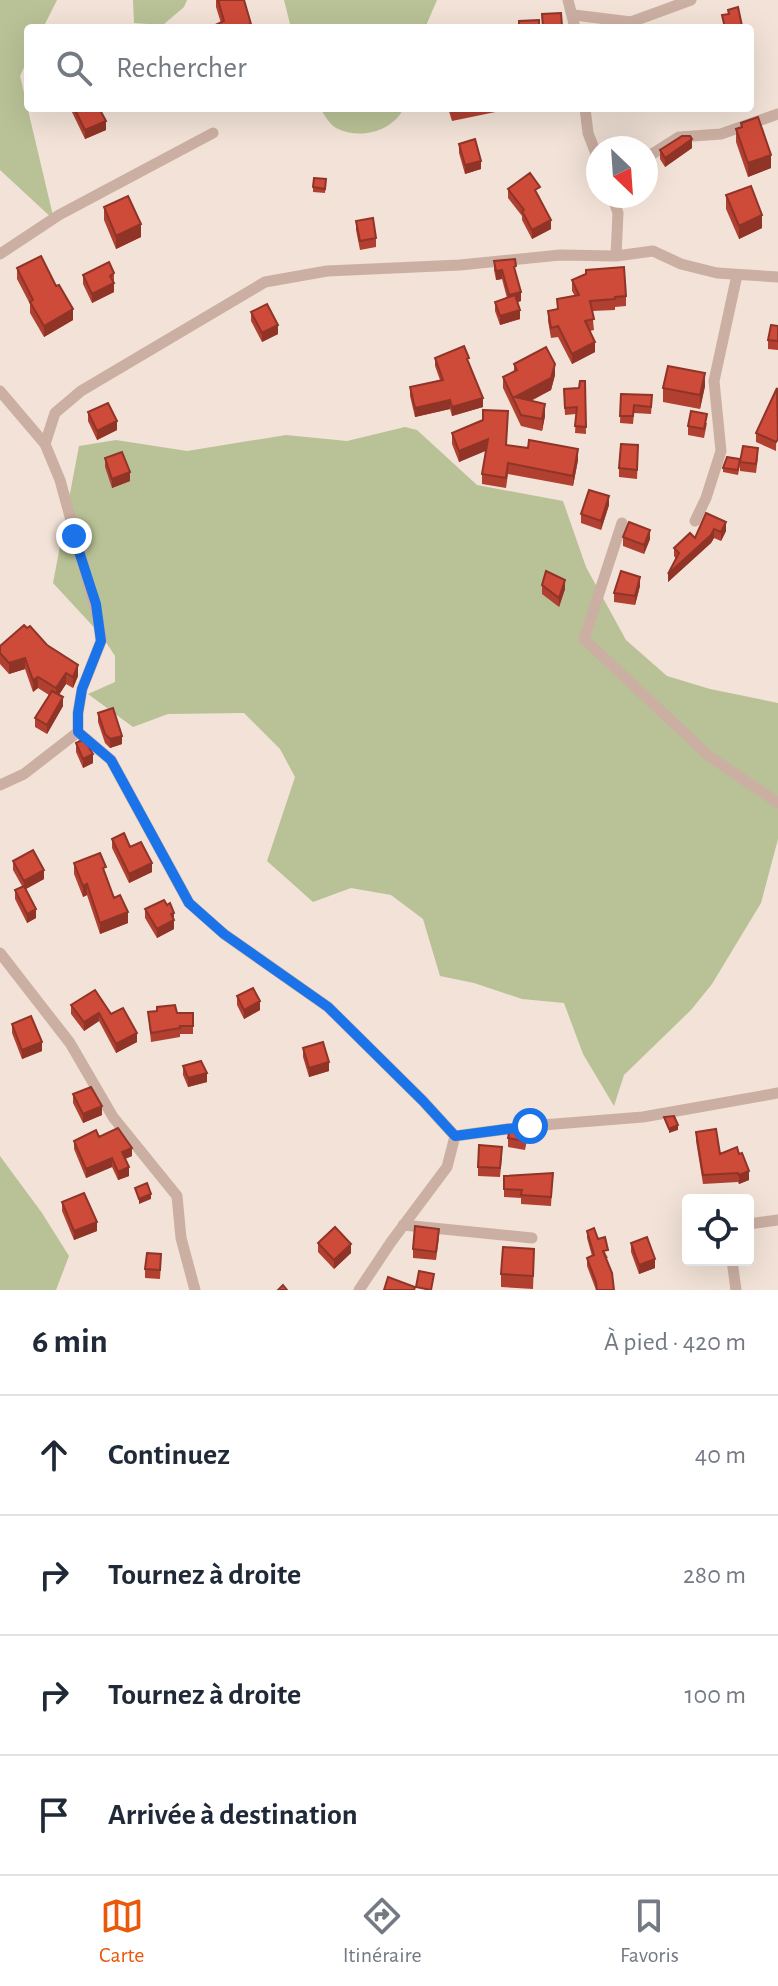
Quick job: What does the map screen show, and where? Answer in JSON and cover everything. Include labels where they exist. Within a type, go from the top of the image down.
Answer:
[{"type":"street","points":[[568,0],[574,22],[631,22],[691,0]]},
{"type":"street","points":[[585,112],[589,136]]},
{"type":"street","points":[[658,150],[679,137],[721,134],[778,114]]},
{"type":"street","points":[[0,254],[59,215],[213,133]]},
{"type":"street","points":[[616,208],[616,256]]},
{"type":"street","points":[[45,444],[55,413],[81,391],[265,282],[327,271],[460,265],[560,255],[616,256],[653,251],[681,264],[717,273],[778,277]]},
{"type":"street","points":[[695,521],[721,451],[714,381],[737,275]]},
{"type":"street","points":[[0,391],[45,444],[60,480],[96,604],[101,641],[82,689],[78,732],[111,760],[189,903],[224,934],[328,1007],[455,1136]]},
{"type":"street","points":[[622,523],[584,639],[709,756],[778,803]]},
{"type":"street","points":[[0,785],[24,774],[78,732]]},
{"type":"street","points":[[0,953],[70,1043],[113,1117],[177,1196],[181,1238],[195,1290]]},
{"type":"street","points":[[455,1136],[530,1126],[643,1117],[778,1093]]},
{"type":"street","points":[[359,1290],[447,1167],[455,1136]]},
{"type":"street","points":[[754,1223],[778,1220]]},
{"type":"street","points":[[403,1225],[532,1238]]},
{"type":"street","points":[[733,1266],[736,1290]]},
{"type":"green space","points":[[0,0],[57,0],[45,24],[24,24],[24,68],[20,76],[24,112],[28,112],[54,220],[0,170]]},
{"type":"green space","points":[[133,0],[187,0],[184,7],[164,24],[134,23]]},
{"type":"green space","points":[[284,0],[437,0],[427,24],[290,24]]},
{"type":"green space","points":[[323,112],[402,112],[384,128],[365,133],[345,132]]},
{"type":"green space","points":[[405,427],[417,430],[477,485],[563,501],[586,567],[626,640],[667,676],[710,689],[778,703],[778,839],[761,903],[712,984],[691,1010],[624,1075],[614,1106],[583,1054],[564,1003],[522,999],[474,983],[440,976],[423,919],[391,895],[351,888],[313,902],[267,861],[295,777],[280,749],[244,713],[168,714],[133,727],[88,694],[115,682],[115,656],[102,636],[53,583],[79,446],[116,440],[187,451],[286,435],[347,441]]},
{"type":"green space","points":[[0,1156],[69,1256],[56,1290],[0,1290]]},
{"type":"building","points":[[218,0],[244,0],[251,24],[218,24],[224,21]]},
{"type":"building","points":[[738,7],[742,24],[724,24],[722,15],[729,14],[728,10]]},
{"type":"building","points":[[561,13],[562,24],[543,24],[542,14]]},
{"type":"building","points":[[539,20],[539,24],[519,24],[519,21]]},
{"type":"building","points":[[76,112],[101,112],[106,121],[85,130]]},
{"type":"building","points":[[758,117],[771,155],[748,163],[736,129],[742,127],[741,123]]},
{"type":"building","points":[[682,136],[692,139],[665,158],[660,150]]},
{"type":"building","points":[[475,139],[481,161],[465,165],[459,144]]},
{"type":"building","points":[[530,173],[540,187],[535,190],[551,220],[532,230],[524,210],[508,189]]},
{"type":"building","points":[[314,178],[326,179],[325,189],[313,187]]},
{"type":"building","points":[[751,186],[762,215],[739,226],[726,195]]},
{"type":"building","points":[[128,196],[141,224],[116,236],[104,207]]},
{"type":"building","points":[[373,218],[376,238],[360,241],[356,221]]},
{"type":"building","points":[[41,256],[56,286],[59,285],[73,309],[44,326],[30,302],[33,300],[17,268]]},
{"type":"building","points":[[515,259],[514,267],[521,292],[509,295],[502,270],[496,271],[494,261]]},
{"type":"building","points":[[109,262],[114,283],[92,294],[83,275]]},
{"type":"building","points":[[624,267],[626,296],[590,301],[594,319],[585,321],[595,342],[572,354],[558,326],[551,328],[548,311],[558,309],[557,299],[579,295],[572,280],[586,274],[586,270]]},
{"type":"building","points":[[515,295],[520,310],[500,316],[495,302]]},
{"type":"building","points":[[267,304],[278,325],[262,333],[251,312]]},
{"type":"building","points":[[771,325],[778,326],[778,341],[768,340]]},
{"type":"building","points":[[464,346],[483,398],[452,407],[450,400],[415,408],[410,387],[443,380],[435,358]]},
{"type":"building","points":[[546,347],[555,364],[551,378],[515,397],[545,404],[542,419],[521,415],[503,377],[517,370],[514,364]]},
{"type":"building","points":[[668,366],[705,373],[700,395],[663,388]]},
{"type":"building","points":[[580,381],[585,381],[586,427],[575,426],[577,407],[565,408],[564,389],[579,388]]},
{"type":"building","points":[[777,388],[778,439],[776,442],[756,433]]},
{"type":"building","points":[[621,394],[652,395],[651,407],[634,405],[633,416],[620,416]]},
{"type":"building","points":[[108,403],[117,421],[97,431],[88,412]]},
{"type":"building","points":[[483,410],[508,411],[506,445],[528,448],[529,440],[578,449],[573,476],[508,463],[506,478],[482,474],[488,439],[459,451],[452,433],[483,420]]},
{"type":"building","points":[[691,411],[707,414],[704,429],[688,426]]},
{"type":"building","points":[[621,444],[638,445],[637,470],[619,468]]},
{"type":"building","points":[[743,446],[758,448],[756,464],[740,462]]},
{"type":"building","points":[[122,452],[130,472],[112,479],[105,458]]},
{"type":"building","points":[[727,457],[740,459],[738,470],[723,468]]},
{"type":"building","points":[[589,490],[609,496],[601,521],[581,514]]},
{"type":"building","points":[[706,513],[726,522],[721,532],[714,529],[668,574],[679,553],[674,548],[690,533],[695,538]]},
{"type":"building","points":[[629,522],[650,530],[644,545],[623,537]]},
{"type":"building","points":[[546,571],[565,580],[559,598],[542,585]]},
{"type":"building","points":[[621,571],[640,577],[635,596],[614,593]]},
{"type":"building","points":[[24,625],[27,628],[30,626],[47,645],[78,665],[73,677],[66,673],[56,688],[38,677],[33,680],[25,658],[9,663],[0,653],[0,646]]},
{"type":"building","points":[[52,691],[63,697],[47,725],[35,718]]},
{"type":"building","points":[[113,708],[122,736],[110,739],[105,734],[98,713]]},
{"type":"building","points":[[84,739],[93,754],[83,759],[76,743]]},
{"type":"building","points":[[124,833],[130,847],[141,842],[152,863],[129,874],[112,839]]},
{"type":"building","points":[[33,850],[44,870],[24,881],[13,861]]},
{"type":"building","points":[[100,853],[114,898],[120,895],[128,912],[100,923],[87,884],[83,886],[74,863]]},
{"type":"building","points":[[24,886],[36,909],[27,914],[15,890]]},
{"type":"building","points":[[164,900],[167,905],[170,903],[174,920],[157,929],[145,909]]},
{"type":"building","points":[[253,988],[260,1001],[244,1010],[237,996]]},
{"type":"building","points":[[95,990],[111,1014],[123,1008],[137,1033],[116,1044],[99,1013],[84,1022],[71,1005]]},
{"type":"building","points":[[175,1005],[177,1013],[193,1013],[193,1026],[151,1033],[148,1012],[157,1011],[157,1007]]},
{"type":"building","points":[[31,1016],[42,1042],[22,1050],[12,1024]]},
{"type":"building","points":[[323,1042],[329,1062],[309,1068],[303,1048]]},
{"type":"building","points":[[201,1061],[207,1073],[188,1078],[183,1066]]},
{"type":"building","points":[[91,1087],[102,1106],[83,1114],[73,1094]]},
{"type":"building","points":[[674,1116],[678,1125],[669,1129],[664,1117]]},
{"type":"building","points":[[528,1126],[525,1141],[508,1138],[510,1128]]},
{"type":"building","points":[[118,1128],[132,1148],[122,1152],[129,1167],[118,1172],[112,1158],[86,1169],[74,1141],[96,1130],[99,1137]]},
{"type":"building","points":[[716,1129],[720,1154],[737,1147],[749,1171],[739,1175],[703,1175],[696,1132]]},
{"type":"building","points":[[479,1145],[502,1147],[500,1168],[478,1167]]},
{"type":"building","points":[[553,1173],[551,1197],[521,1195],[522,1190],[504,1189],[504,1176]]},
{"type":"building","points":[[147,1183],[151,1194],[139,1199],[135,1188]]},
{"type":"building","points":[[84,1193],[97,1222],[74,1231],[62,1202]]},
{"type":"building","points":[[415,1226],[439,1229],[436,1252],[413,1249]]},
{"type":"building","points":[[335,1227],[351,1244],[334,1260],[318,1243]]},
{"type":"building","points":[[594,1228],[598,1239],[605,1237],[608,1250],[603,1251],[612,1273],[614,1290],[597,1290],[587,1258],[594,1255],[587,1231]]},
{"type":"building","points":[[647,1237],[655,1259],[639,1265],[631,1243]]},
{"type":"building","points":[[503,1247],[534,1249],[533,1276],[501,1274]]},
{"type":"building","points":[[147,1253],[161,1254],[160,1270],[145,1269]]},
{"type":"building","points":[[419,1271],[434,1274],[431,1290],[416,1287]]},
{"type":"building","points":[[388,1277],[415,1287],[414,1290],[384,1290]]},
{"type":"route","points":[[74,536],[96,604],[101,641],[82,689],[78,732],[111,760],[189,903],[224,934],[328,1007],[455,1136],[530,1126]]}]
